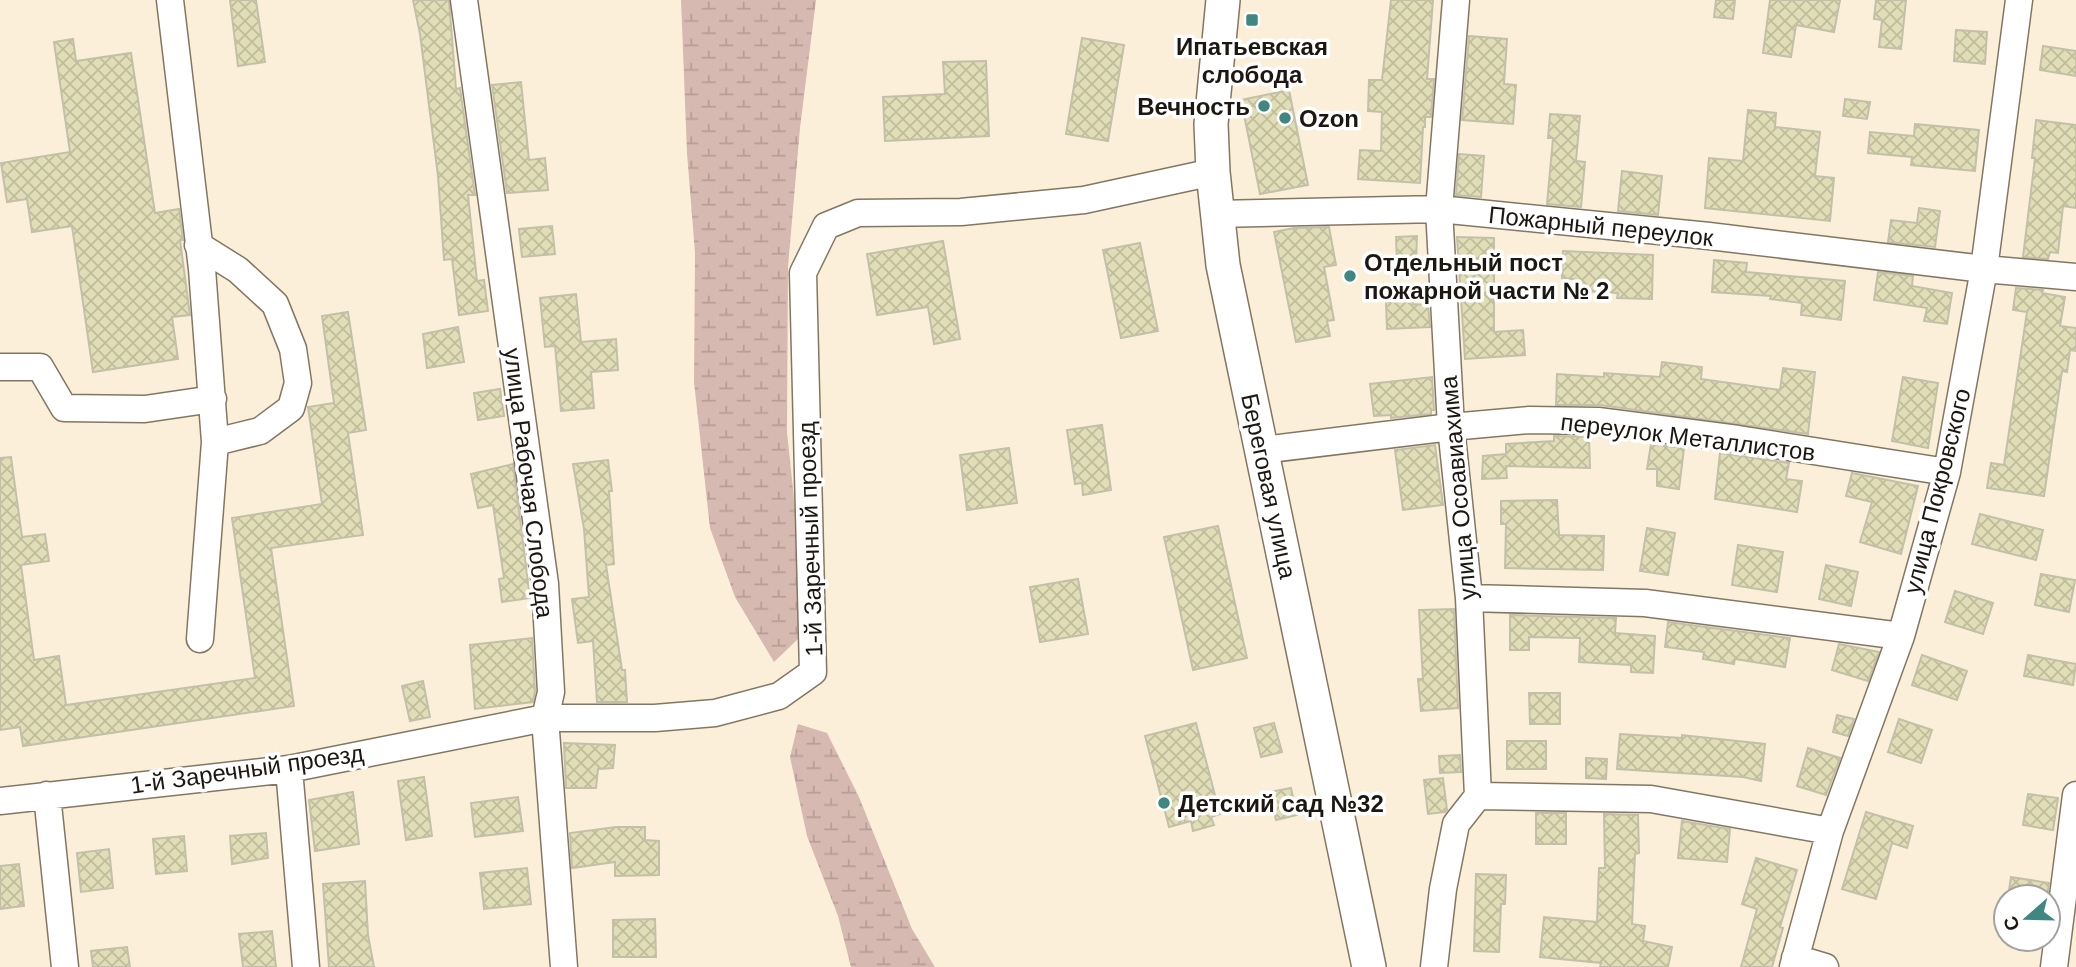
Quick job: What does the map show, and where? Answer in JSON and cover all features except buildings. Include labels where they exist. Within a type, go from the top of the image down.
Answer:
[{"type":"main road","name":"Береговая улица","points":[[1223,0],[1211,124],[1223,265],[1369,967]]},
{"type":"street","points":[[170,0],[213,399],[215,442],[200,639]]},
{"type":"street","name":"улица Рабочая Слобода","points":[[464,0],[545,583],[551,692],[545,718],[564,967]]},
{"type":"street","name":"улица Осоавиахима","points":[[1456,0],[1440,209],[1451,427],[1469,598],[1478,796]]},
{"type":"street","name":"улица Покровского","points":[[1794,962],[1830,831],[1901,636],[1947,472],[1984,270],[2019,0]]},
{"type":"street","name":"1-й Заречный проезд","points":[[0,801],[289,769],[545,718],[655,718],[715,713],[779,696],[813,672],[803,273],[826,226],[858,213],[961,212],[1084,200],[1213,172]]},
{"type":"street","name":"Пожарный переулок","points":[[1217,214],[1440,209],[1709,236],[1984,270],[2076,276]]},
{"type":"street","points":[[198,246],[238,270],[275,304],[293,349],[298,383],[291,408],[260,431],[215,442]]},
{"type":"street","points":[[0,367],[40,367],[64,408],[145,409],[213,399]]},
{"type":"street","name":"переулок Металлистов","points":[[1262,450],[1529,420],[1598,421],[1738,439],[1947,472]]},
{"type":"street","points":[[1469,598],[1645,603],[1901,636]]},
{"type":"street","points":[[289,769],[306,967]]},
{"type":"street","points":[[47,795],[65,967]]},
{"type":"street","points":[[2054,967],[2073,844],[2076,795]]},
{"type":"street","points":[[1434,967],[1443,889],[1455,824],[1478,796],[1651,799],[1830,831]]},
{"type":"street","points":[[1794,962],[1825,967]]},
{"type":"green space","points":[[681,0],[816,0],[800,128],[788,267],[787,432],[799,546],[799,638],[774,662],[735,597],[710,528],[694,382],[695,253],[687,153]]},
{"type":"green space","points":[[798,724],[827,733],[859,797],[912,929],[935,967],[851,967],[838,916],[807,836],[790,757]]},
{"type":"place","name":"Ипатьевская слобода","points":[[1252,20]]},
{"type":"place","name":"Вечность","points":[[1264,106]]},
{"type":"place","name":"Ozon","points":[[1285,118]]},
{"type":"place","name":"Отдельный пост пожарной части № 2","points":[[1350,276]]},
{"type":"place","name":"Детский сад №32","points":[[1164,803]]}]
